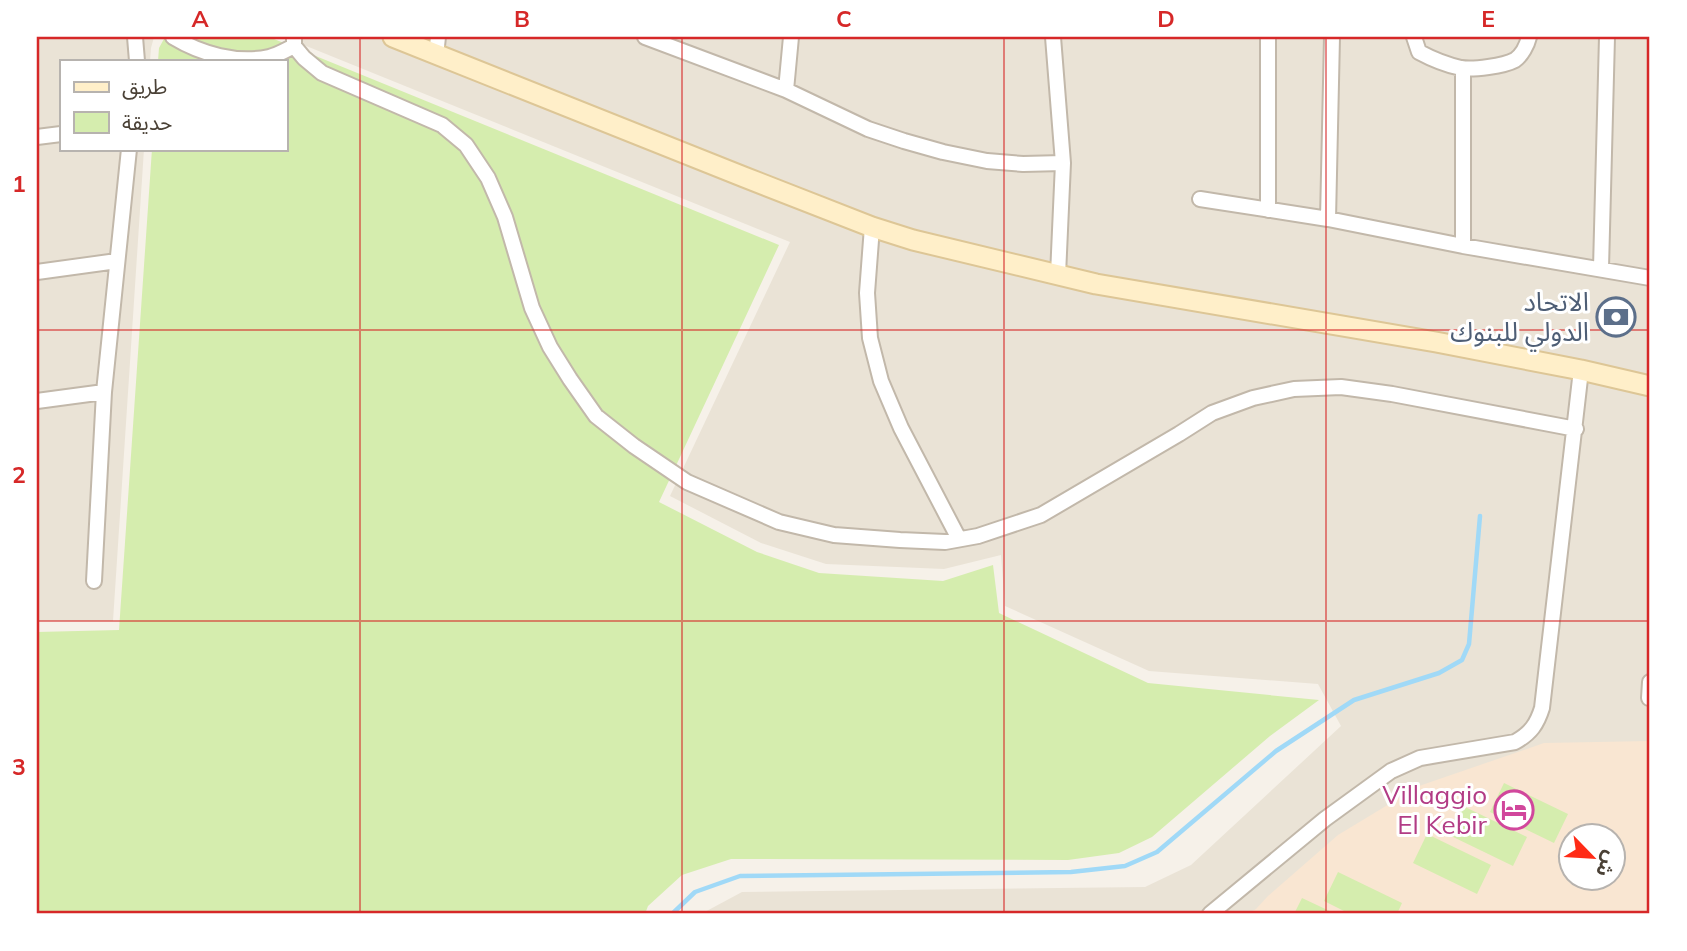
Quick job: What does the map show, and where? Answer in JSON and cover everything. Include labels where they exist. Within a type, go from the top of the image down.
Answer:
[{"type":"main road","points":[[393,37],[437,46],[872,227],[913,240],[1096,284],[1422,340],[1650,386]]},
{"type":"street","points":[[135,37],[137,60]]},
{"type":"street","points":[[173,37],[183,43],[239,60],[271,57],[295,42],[304,58],[322,73],[442,125],[466,145],[488,178],[505,218],[533,307],[550,346],[596,416],[687,482],[779,522],[834,535],[945,542],[978,536],[1041,514],[1212,413],[1254,398],[1294,389],[1341,387],[1392,394],[1576,429]]},
{"type":"street","points":[[645,37],[682,43],[868,129],[943,152],[987,161],[1063,163]]},
{"type":"street","points":[[786,90],[791,37]]},
{"type":"street","points":[[1053,37],[1063,163],[1058,275]]},
{"type":"street","points":[[1268,37],[1268,210]]},
{"type":"street","points":[[1328,219],[1332,37]]},
{"type":"street","points":[[1414,37],[1419,52],[1463,69],[1516,59],[1524,51],[1529,37]]},
{"type":"street","points":[[1601,268],[1607,37]]},
{"type":"street","points":[[1463,69],[1463,246]]},
{"type":"street","points":[[37,137],[60,134]]},
{"type":"street","points":[[94,581],[104,392],[130,150]]},
{"type":"street","points":[[1200,199],[1328,219],[1463,246],[1650,278]]},
{"type":"street","points":[[872,227],[867,293],[870,338],[881,381],[901,428],[959,539]]},
{"type":"street","points":[[37,272],[117,261]]},
{"type":"street","points":[[1210,914],[1325,819],[1391,771],[1420,758],[1515,742],[1533,729],[1542,708],[1581,370]]},
{"type":"street","points":[[37,401],[104,392]]},
{"type":"street","points":[[1650,682],[1650,698]]},
{"type":"shaded area","points":[[37,37],[154,37],[150,60],[60,60],[60,150],[144,150],[113,621],[37,621]]},
{"type":"shaded area","points":[[284,37],[1650,37],[1650,914],[701,914],[742,892],[1145,887],[1191,865],[1341,726],[1318,684],[1149,671],[1005,606],[1001,555],[944,569],[826,564],[761,543],[670,496],[790,242]]},
{"type":"shaded area","name":"Villaggio El Kebir","points":[[1650,741],[1650,914],[1247,914],[1256,909],[1338,835],[1419,786],[1544,743]]},
{"type":"green space","points":[[165,37],[274,39],[779,245],[659,502],[757,552],[819,573],[943,581],[993,565],[999,613],[1148,683],[1319,700],[1270,736],[1152,837],[1119,853],[1068,860],[731,859],[682,875],[648,906],[645,914],[37,914],[37,632],[119,630],[152,150],[287,150],[287,60],[158,60],[159,48]]},
{"type":"green space","points":[[1504,783],[1568,814],[1564,822],[1558,822],[1558,835],[1554,843],[1490,812]]},
{"type":"green space","points":[[1463,806],[1527,837],[1513,866],[1449,835]]},
{"type":"green space","points":[[1427,834],[1491,865],[1477,894],[1413,863]]},
{"type":"green space","points":[[1338,872],[1402,903],[1397,914],[1350,914],[1324,901]]},
{"type":"green space","points":[[1302,898],[1336,914],[1294,914]]},
{"type":"waterway","points":[[672,914],[695,892],[740,876],[1071,872],[1125,866],[1157,852],[1276,751],[1354,700],[1439,673],[1462,660],[1469,644],[1480,516]]},
{"type":"place","name":"الاتحاد الدولي للبنوك","points":[[1616,317]]},
{"type":"place","name":"Villaggio El Kebir","points":[[1514,810]]}]
